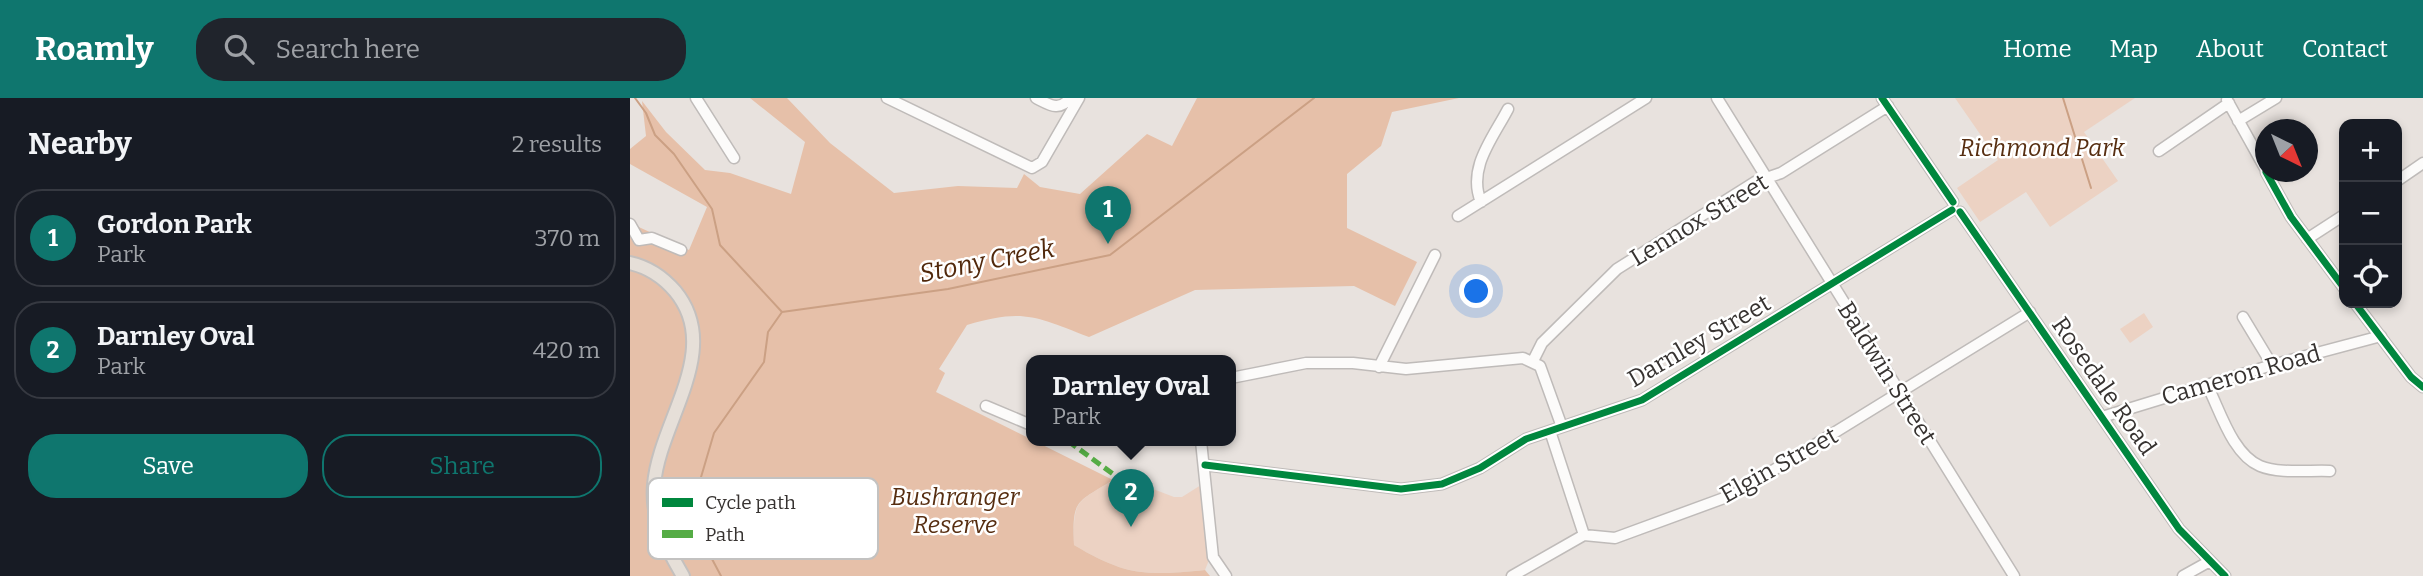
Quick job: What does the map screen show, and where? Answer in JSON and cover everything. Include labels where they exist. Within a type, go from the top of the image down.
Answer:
[{"type":"main road","points":[[630,257],[655,267],[672,279],[683,292],[698,323],[700,355],[696,371],[666,430]]},
{"type":"main road","points":[[630,262],[652,271],[679,296],[692,324],[694,339],[690,369],[666,430],[657,461],[656,478]]},
{"type":"main road","points":[[674,559],[683,576]]},
{"type":"street","points":[[696,98],[734,158]]},
{"type":"street","points":[[887,98],[1032,168],[1042,162],[1079,98]]},
{"type":"street","points":[[1036,98],[1055,107],[1062,106],[1070,98]]},
{"type":"street","points":[[1458,216],[1646,98]]},
{"type":"street","name":"Baldwin Street","points":[[1717,98],[2014,576]]},
{"type":"street","points":[[2238,121],[2276,98]]},
{"type":"street","points":[[2159,151],[2228,101],[2255,151]]},
{"type":"street","name":"Lennox Street","points":[[1533,361],[1542,343],[1617,269],[1652,244],[1767,178],[1781,173],[1885,102]]},
{"type":"street","name":"Rosedale Road","points":[[1885,102],[1955,208],[2185,537],[2225,576]]},
{"type":"street","points":[[1481,202],[1476,189],[1478,166],[1508,109]]},
{"type":"street","points":[[2402,178],[2423,163]]},
{"type":"street","points":[[2272,182],[2291,217],[2339,281]]},
{"type":"street","name":"Darnley Street","points":[[1205,465],[1401,489],[1442,484],[1480,468],[1526,439],[1642,400],[1955,208]]},
{"type":"street","points":[[2307,239],[2339,218]]},
{"type":"street","points":[[630,224],[639,240],[652,237],[681,250]]},
{"type":"street","points":[[1378,367],[1435,255]]},
{"type":"street","points":[[2359,308],[2423,387]]},
{"type":"street","name":"Elgin Street","points":[[1584,535],[1615,538],[1735,494],[2030,312]]},
{"type":"street","points":[[2243,317],[2272,365]]},
{"type":"street","name":"Cameron Road","points":[[2102,417],[2272,365],[2381,336]]},
{"type":"street","points":[[1236,378],[1306,363],[1406,369],[1523,358],[1540,366],[1562,427]]},
{"type":"street","points":[[2207,384],[2236,443],[2252,462],[2266,468],[2330,471]]},
{"type":"street","points":[[986,406],[1026,423]]},
{"type":"street","points":[[1512,576],[1584,535],[1550,430]]},
{"type":"street","points":[[1202,446],[1213,557],[1226,576]]},
{"type":"street","points":[[2183,576],[2210,561]]},
{"type":"green space","name":"Bushranger Reserve","points":[[750,98],[787,98],[830,143],[894,193],[958,186],[1017,188],[1024,174],[1040,187],[1080,194],[1147,134],[1172,146],[1197,98],[1459,98],[1392,112],[1381,146],[1347,174],[1347,228],[1417,262],[1395,306],[1354,286],[1195,290],[1089,337],[1030,317],[1003,317],[967,325],[939,369],[945,373],[936,392],[1026,437],[1026,446],[1045,446],[1113,480],[1079,504],[1074,519],[1074,545],[1123,568],[1151,573],[1205,570],[1210,576],[630,576],[630,223],[689,250],[707,207],[630,164],[630,149],[646,136],[642,101],[666,132],[705,170],[730,173],[791,194],[805,142]]},
{"type":"green space","name":"Richmond Park","points":[[1955,98],[2135,98],[2084,132],[2118,181],[2050,227],[2026,192],[1980,222],[1957,188],[1998,160]]},
{"type":"green space","points":[[2144,313],[2153,327],[2130,343],[2120,329]]},
{"type":"green space","points":[[1113,480],[1140,484],[1174,497],[1182,497],[1201,485],[1211,555],[1205,570],[1167,573],[1137,571],[1108,563],[1074,545],[1074,519],[1079,504]]},
{"type":"waterway","points":[[635,98],[646,113],[655,135],[674,154],[712,209],[720,245],[782,312],[768,332],[764,362],[714,433],[701,478]]},
{"type":"waterway","name":"Stony Creek","points":[[782,312],[948,289],[1110,255],[1314,98]]},
{"type":"waterway","points":[[2063,98],[2091,188]]},
{"type":"waterway","points":[[712,559],[721,576]]},
{"type":"marked path","points":[[1075,446],[1113,474]]},
{"type":"cycle path","points":[[1882,98],[1953,202]]},
{"type":"cycle path","points":[[2272,182],[2291,217],[2339,281]]},
{"type":"cycle path","points":[[1205,465],[1401,489],[1442,484],[1480,468],[1526,439],[1642,400],[1952,210]]},
{"type":"cycle path","points":[[1960,212],[2179,529],[2225,576]]},
{"type":"cycle path","points":[[2359,308],[2411,377],[2423,387]]},
{"type":"place","name":"Gordon Park","points":[[1108,244]]},
{"type":"place","name":"Darnley Oval","points":[[1131,527]]}]
